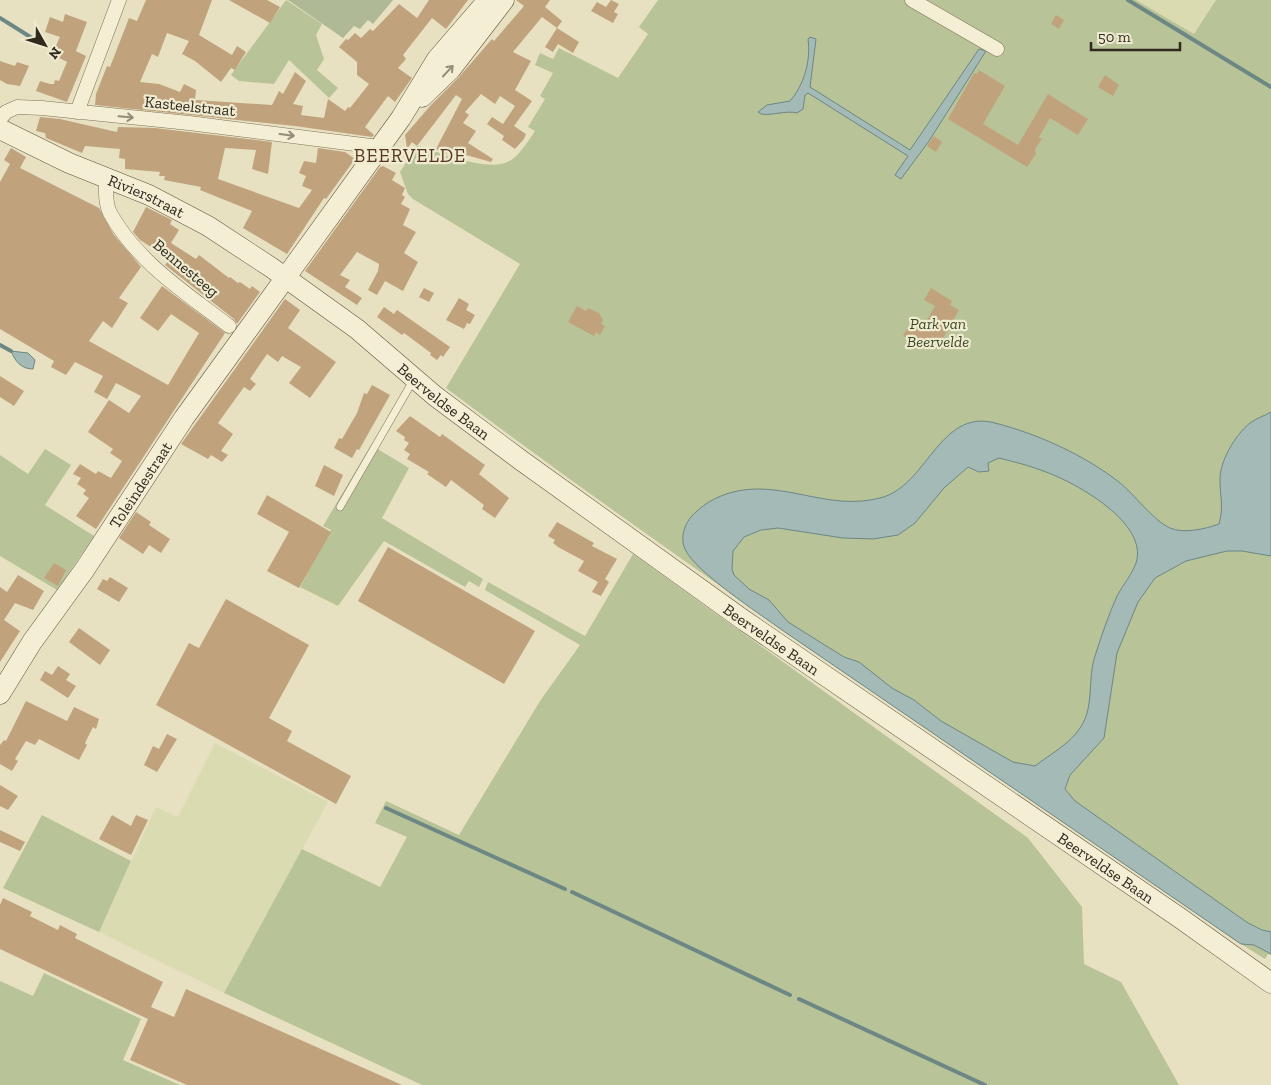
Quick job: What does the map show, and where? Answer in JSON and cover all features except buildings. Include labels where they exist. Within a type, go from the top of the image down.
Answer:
[{"type":"main road","points":[[401,118],[437,59],[488,0]]},
{"type":"main road","points":[[401,118],[451,69],[504,0]]},
{"type":"main road","name":"Toleindestraat","points":[[0,694],[32,642],[85,569],[184,418],[401,118]]},
{"type":"main road","name":"Rivierstraat","points":[[0,129],[30,145],[106,179],[149,194],[192,217],[285,278]]},
{"type":"main road","name":"Beerveldse Baan","points":[[285,278],[357,330],[414,378],[522,461],[745,621],[1271,982]]},
{"type":"street","points":[[77,112],[119,0]]},
{"type":"street","points":[[912,0],[997,50]]},
{"type":"street","name":"Kasteelstraat","points":[[0,119],[6,112],[18,107],[189,123],[379,147]]},
{"type":"street","name":"Bennesteeg","points":[[106,179],[106,197],[110,212],[144,258],[229,326]]},
{"type":"lane","points":[[340,507],[414,378]]},
{"type":"green space","points":[[286,0],[322,24],[316,35],[324,59],[317,70],[338,88],[329,98],[289,60],[274,84],[239,81],[231,75]]},
{"type":"green space","points":[[288,0],[393,0],[373,24],[368,20],[360,29],[354,26],[343,38]]},
{"type":"green space","name":"Park van Beervelde","points":[[658,0],[1136,0],[1194,34],[1216,0],[1271,0],[1271,955],[1268,954],[1265,959],[741,601],[446,388],[520,264],[413,199],[408,194],[400,172],[417,146],[476,163],[497,164],[512,160],[523,149],[535,131],[528,127],[545,99],[540,96],[553,73],[535,65],[540,53],[553,59],[559,48],[618,78],[648,34],[639,27]]},
{"type":"green space","points":[[1136,0],[1216,0],[1194,34]]},
{"type":"green space","points":[[371,445],[409,468],[382,518],[483,579],[479,587],[469,581],[465,587],[384,541],[338,606],[300,587],[331,530],[323,526]]},
{"type":"green space","points":[[45,449],[71,465],[45,505],[94,536],[57,590],[0,556],[0,455],[28,474]]},
{"type":"green space","points":[[633,554],[1028,838],[1082,907],[1084,964],[1121,982],[1179,1085],[422,1085],[224,993],[302,849],[380,887],[407,837],[375,823],[386,801],[459,835],[540,701],[580,645],[485,590],[488,582],[585,636]]},
{"type":"green space","points":[[215,743],[328,802],[224,993],[99,932],[156,807],[178,817]]},
{"type":"green space","points":[[42,815],[131,861],[99,932],[3,888]]},
{"type":"green space","points":[[44,973],[141,1019],[123,1060],[180,1085],[0,1085],[0,981],[33,996]]},
{"type":"water","points":[[810,37],[816,39],[810,87],[910,150],[979,49],[986,51],[929,141],[901,179],[895,175],[908,156],[808,93],[805,95],[803,109],[797,113],[761,114],[758,112],[767,105],[790,101],[795,95],[803,80],[808,56],[808,39]]},
{"type":"water","points":[[11,351],[28,353],[35,360],[33,369],[25,368],[19,364]]},
{"type":"water","points":[[1271,412],[1271,556],[1242,551],[1227,551],[1186,561],[1155,578],[1138,602],[1117,653],[1104,738],[1070,775],[1065,789],[1075,801],[1248,923],[1271,932],[1271,954],[1254,945],[1241,944],[782,630],[701,569],[691,558],[683,544],[684,529],[692,515],[717,498],[733,492],[750,489],[775,490],[848,501],[880,498],[896,491],[910,480],[946,437],[960,427],[976,421],[995,423],[1028,433],[1060,446],[1091,463],[1119,482],[1164,525],[1182,531],[1201,529],[1219,524],[1222,507],[1220,474],[1229,449],[1244,428]],"holes":[[[999,458],[1059,477],[1091,495],[1121,520],[1132,533],[1137,548],[1136,563],[1117,596],[1094,660],[1085,719],[1068,742],[1035,766],[1013,762],[941,721],[914,700],[892,688],[859,662],[844,657],[788,622],[769,600],[749,589],[734,575],[732,569],[733,551],[744,537],[761,530],[778,528],[843,538],[873,539],[898,535],[915,523],[944,488],[968,467],[979,472],[989,471],[988,463]]]},
{"type":"waterway","points":[[1128,0],[1271,87]]},
{"type":"waterway","points":[[0,18],[32,38]]},
{"type":"waterway","points":[[0,345],[11,351]]},
{"type":"waterway","points":[[386,808],[565,889]]},
{"type":"waterway","points":[[572,892],[790,995]]},
{"type":"waterway","points":[[799,999],[985,1085]]},
{"type":"district","name":"BEERVELDE","points":[[410,155]]}]
